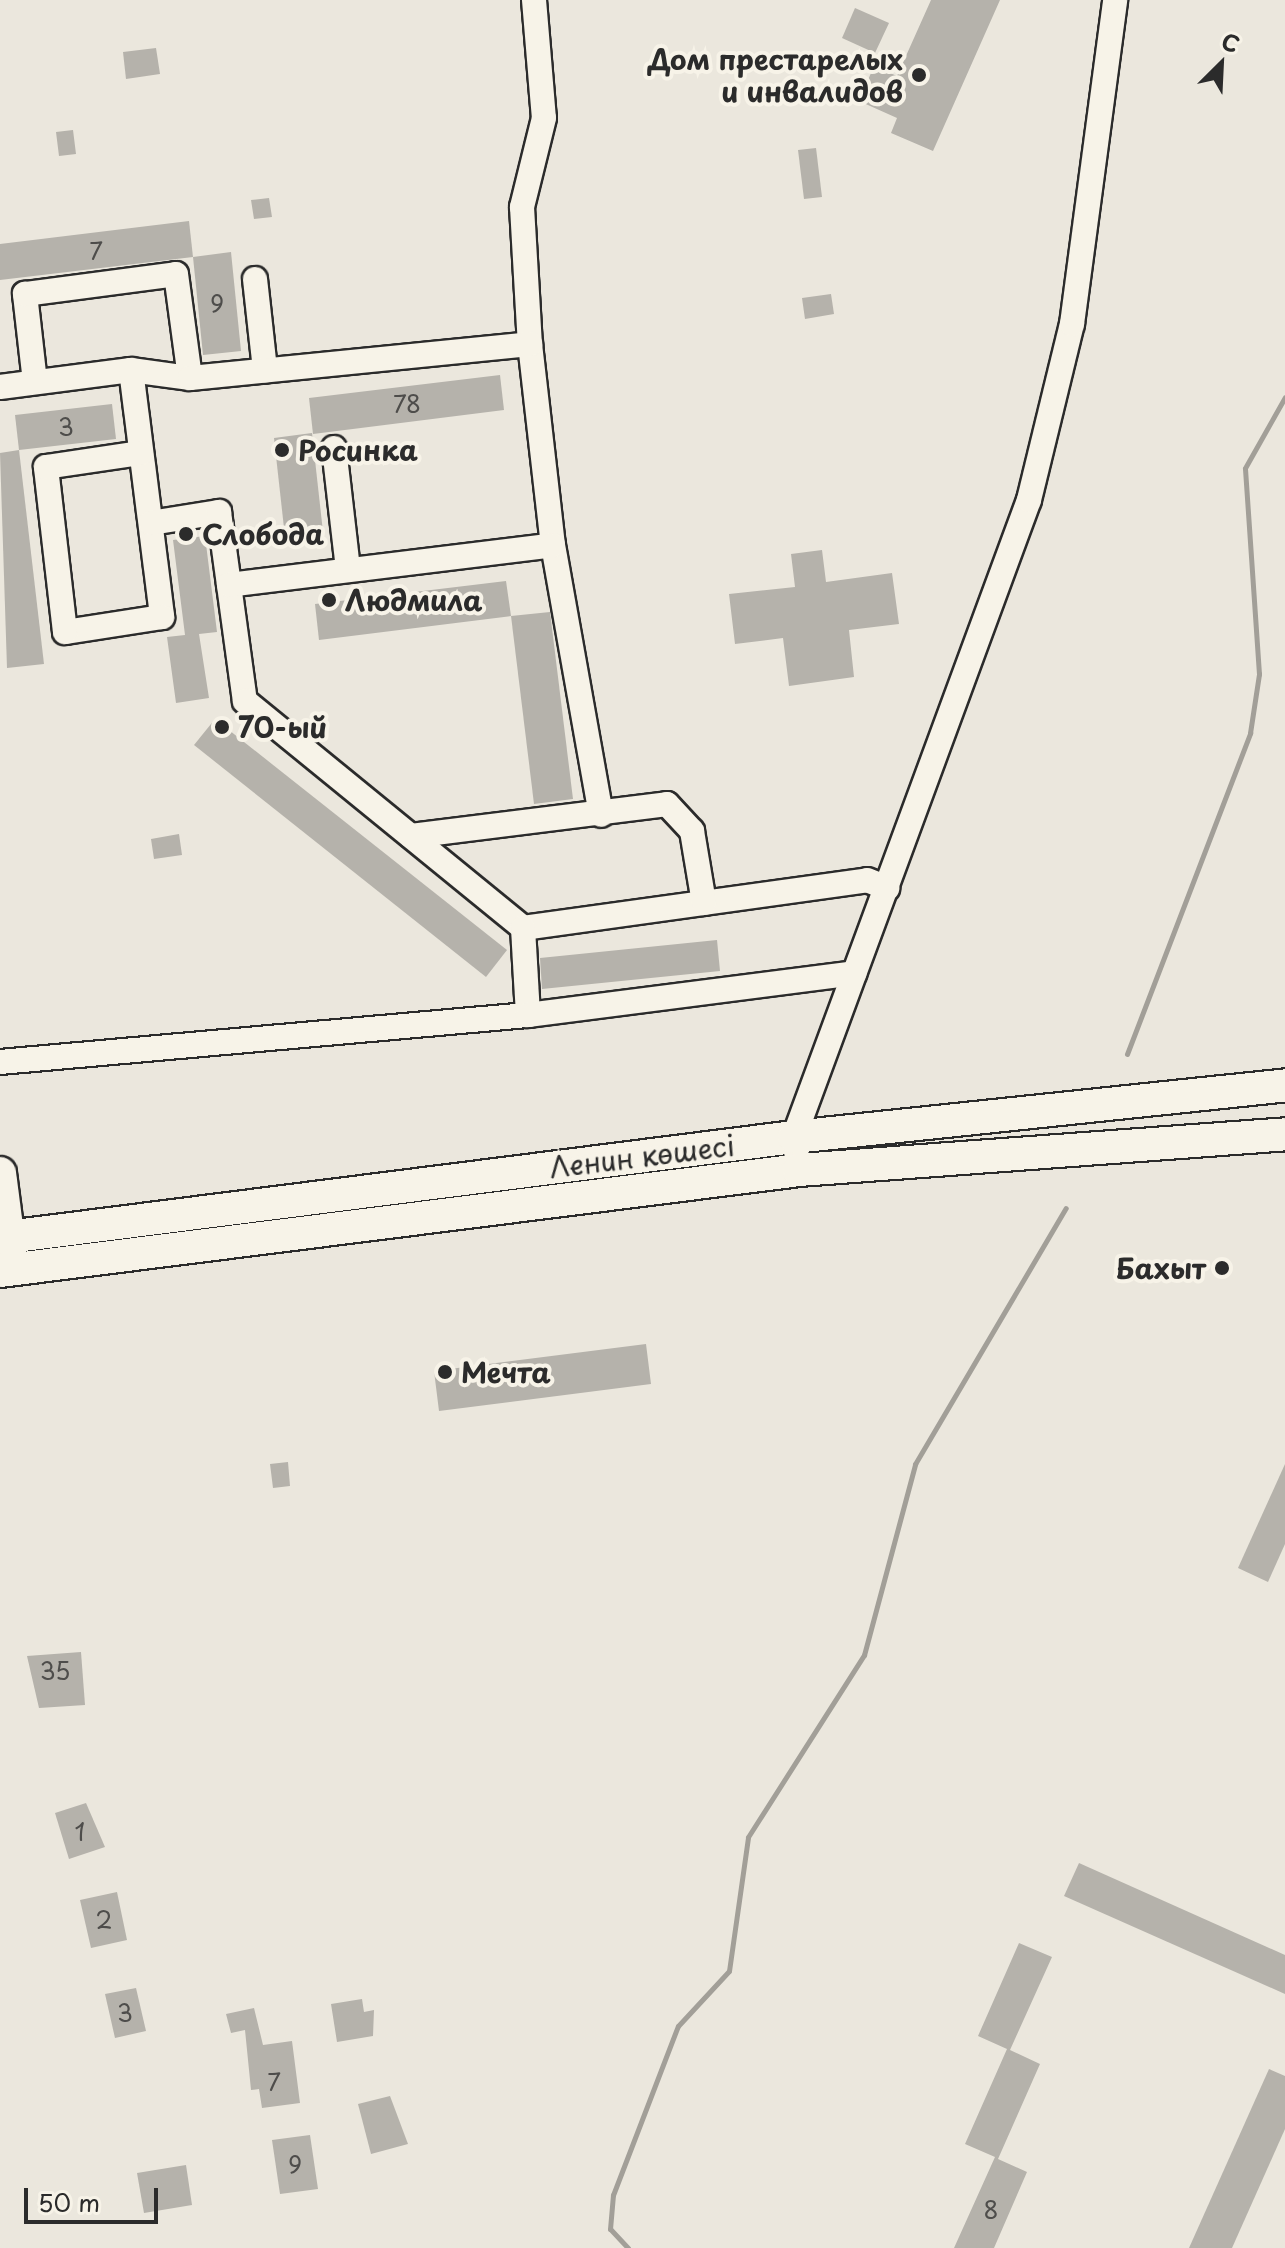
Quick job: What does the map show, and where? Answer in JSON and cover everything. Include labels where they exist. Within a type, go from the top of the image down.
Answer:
[{"type":"main road","name":"Ленин көшесі","points":[[4,1237],[794,1137],[1285,1085]]},
{"type":"main road","name":"Ленин көшесі","points":[[6,1270],[799,1170],[1285,1134]]},
{"type":"main road","points":[[0,1173],[6,1270]]},
{"type":"street","points":[[534,0],[544,118],[522,207],[530,344],[553,545],[601,815]]},
{"type":"street","points":[[799,1170],[794,1137],[1029,500],[1072,324],[1115,0]]},
{"type":"street","points":[[35,382],[25,294],[176,274],[190,378]]},
{"type":"street","points":[[255,279],[265,370]]},
{"type":"street","points":[[0,387],[131,370],[190,378],[530,344]]},
{"type":"street","points":[[131,370],[162,617],[65,632],[46,467],[141,453]]},
{"type":"street","points":[[334,448],[348,569]]},
{"type":"street","points":[[151,523],[219,512],[245,701],[523,928],[867,880],[887,888]]},
{"type":"street","points":[[229,585],[553,545]]},
{"type":"street","points":[[411,836],[601,815],[667,804],[683,814],[704,903]]},
{"type":"street","points":[[523,928],[528,1015]]},
{"type":"street","points":[[0,1062],[528,1015],[854,973]]},
{"type":"building","name":"Дом престарелых и инвалидов","points":[[931,0],[1000,0],[933,151],[891,133],[897,118],[859,101],[874,66],[897,76]]},
{"type":"building","points":[[855,8],[889,23],[875,53],[842,38]]},
{"type":"building","points":[[156,48],[160,74],[126,79],[123,52]]},
{"type":"building","points":[[73,130],[76,154],[59,156],[56,132]]},
{"type":"building","points":[[816,148],[822,197],[804,199],[798,150]]},
{"type":"building","points":[[269,198],[272,217],[254,219],[251,200]]},
{"type":"building","points":[[189,221],[193,257],[0,280],[0,244]]},
{"type":"building","points":[[231,252],[241,351],[203,355],[193,257]]},
{"type":"building","points":[[831,294],[834,314],[805,319],[802,298]]},
{"type":"building","points":[[500,375],[504,410],[313,434],[309,398]]},
{"type":"building","points":[[112,404],[116,439],[19,450],[15,415]]},
{"type":"building","points":[[312,433],[323,532],[285,537],[274,438]]},
{"type":"building","points":[[19,450],[44,664],[7,668],[0,453]]},
{"type":"building","points":[[205,536],[217,632],[199,634],[209,698],[176,703],[167,637],[185,635],[173,540]]},
{"type":"building","points":[[822,550],[826,582],[892,573],[899,624],[849,630],[854,677],[789,686],[783,638],[735,644],[729,594],[795,587],[791,554]]},
{"type":"building","points":[[506,581],[511,616],[319,640],[315,604]]},
{"type":"building","points":[[550,612],[573,799],[534,804],[511,616]]},
{"type":"building","points":[[215,719],[507,950],[486,977],[194,745]]},
{"type":"building","points":[[179,834],[182,855],[154,859],[151,839]]},
{"type":"building","points":[[717,940],[720,971],[542,989],[540,958]]},
{"type":"building","points":[[646,1344],[651,1384],[439,1411],[434,1371]]},
{"type":"building","points":[[288,1462],[290,1486],[273,1488],[270,1464]]},
{"type":"building","points":[[1285,1464],[1285,1544],[1268,1582],[1238,1568]]},
{"type":"building","points":[[81,1652],[85,1705],[39,1708],[27,1656]]},
{"type":"building","points":[[86,1803],[105,1847],[69,1859],[55,1813]]},
{"type":"building","points":[[1079,1863],[1285,1955],[1285,1994],[1064,1896]]},
{"type":"building","points":[[117,1892],[127,1940],[91,1948],[80,1900]]},
{"type":"building","points":[[1019,1943],[1052,1957],[1010,2050],[1040,2064],[998,2159],[1027,2172],[994,2248],[954,2248],[995,2157],[965,2144],[1007,2049],[978,2036]]},
{"type":"building","points":[[136,1988],[146,2031],[115,2038],[105,1994]]},
{"type":"building","points":[[362,1999],[364,2012],[374,2010],[373,2036],[337,2042],[331,2004]]},
{"type":"building","points":[[254,2008],[263,2045],[292,2041],[300,2103],[262,2108],[259,2089],[251,2090],[245,2030],[231,2033],[226,2014]]},
{"type":"building","points":[[1269,2069],[1285,2076],[1285,2129],[1232,2248],[1189,2248]]},
{"type":"building","points":[[390,2096],[408,2144],[371,2154],[358,2104]]},
{"type":"building","points":[[310,2135],[318,2189],[280,2194],[272,2140]]},
{"type":"building","points":[[186,2165],[192,2205],[144,2213],[137,2173]]},
{"type":"waterway","points":[[1127,1054],[1250,733],[1259,674],[1245,468],[1285,397]]},
{"type":"waterway","points":[[628,2248],[610,2229],[613,2195],[678,2026],[729,1971],[748,1837],[864,1655],[915,1464],[1066,1208]]},
{"type":"place","name":"Дом престарелых и инвалидов","points":[[919,75]]},
{"type":"place","name":"Росинка","points":[[282,450]]},
{"type":"place","name":"Слобода","points":[[186,534]]},
{"type":"place","name":"Людмила","points":[[329,600]]},
{"type":"place","name":"70-ый","points":[[222,727]]},
{"type":"place","name":"Бахыт","points":[[1222,1268]]},
{"type":"place","name":"Мечта","points":[[445,1372]]}]
